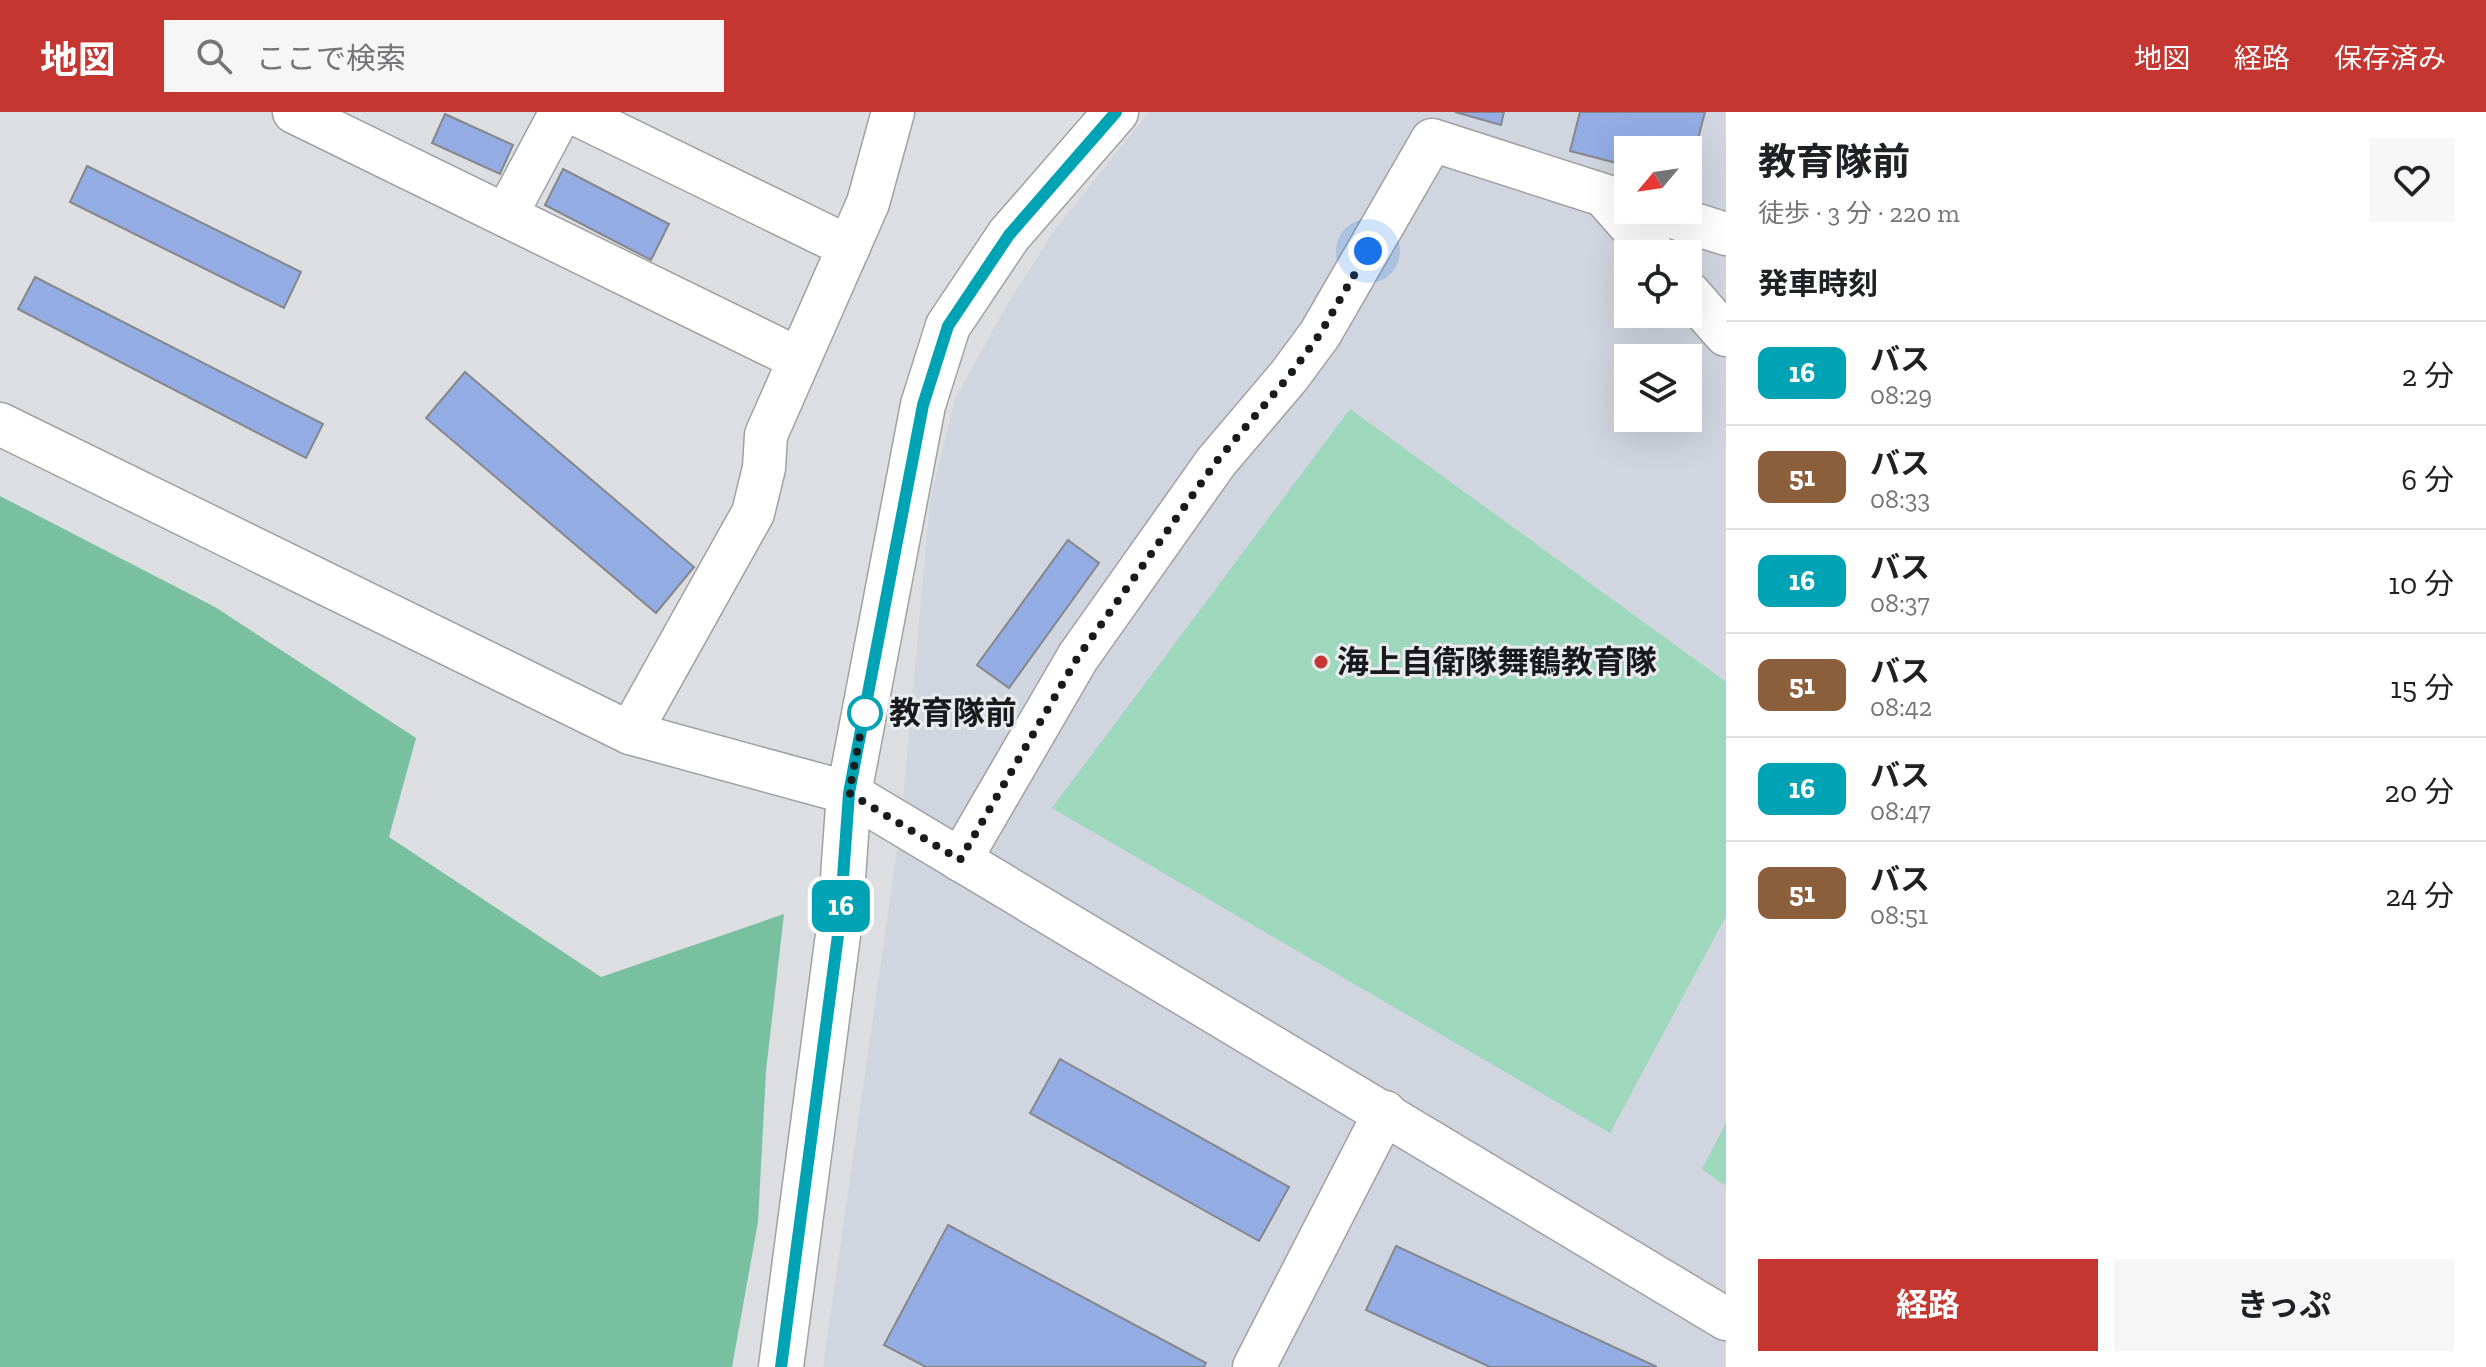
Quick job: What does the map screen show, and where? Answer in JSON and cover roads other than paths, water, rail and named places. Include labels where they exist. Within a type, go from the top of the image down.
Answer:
[{"type":"main road","points":[[781,1367],[840,920],[849,793],[923,405],[948,326],[1009,235],[1116,112]]},
{"type":"street","points":[[294,112],[799,359]]},
{"type":"street","points":[[506,215],[561,112]]},
{"type":"street","points":[[572,112],[849,247]]},
{"type":"street","points":[[630,733],[753,513],[764,468],[766,435],[868,203],[893,112]]},
{"type":"street","points":[[960,860],[1078,657],[1216,462],[1289,376],[1320,334],[1432,140],[1614,198]]},
{"type":"street","points":[[1694,224],[1726,234]]},
{"type":"street","points":[[1702,308],[1726,335]]},
{"type":"street","points":[[0,424],[630,733],[849,793],[1726,1319]]},
{"type":"street","points":[[1254,1367],[1385,1112]]},
{"type":"place","name":"海上自衛隊舞鶴教育隊","points":[[1321,662]]},
{"type":"place","name":"教育隊前","points":[[865,713]]}]
